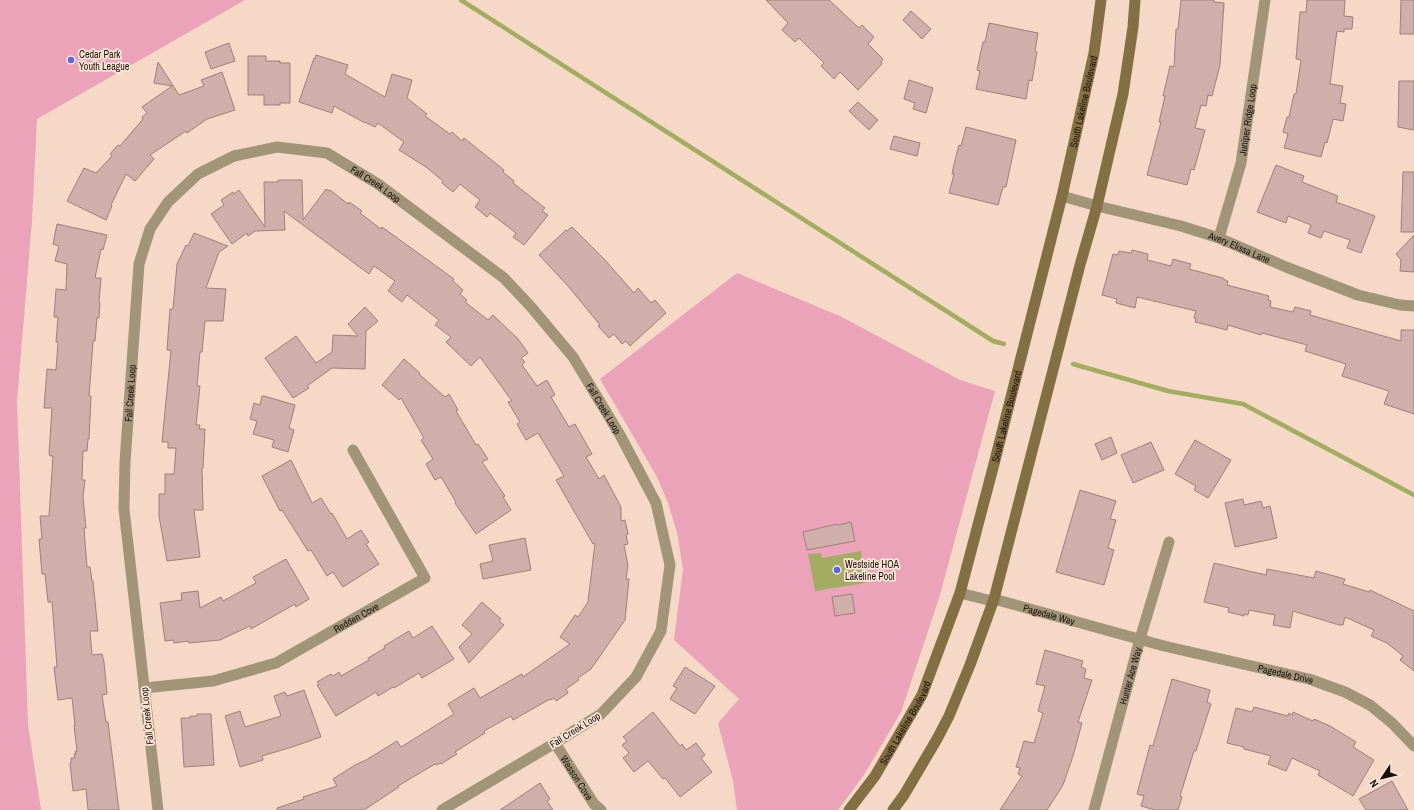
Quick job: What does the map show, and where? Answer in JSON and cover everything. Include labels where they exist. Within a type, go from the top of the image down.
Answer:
[{"type":"main road","name":"South Lakeline Boulevard","points":[[849,810],[875,776],[922,695],[960,593],[1062,196],[1094,53],[1101,0]]},
{"type":"main road","points":[[893,810],[904,795],[949,716],[970,666],[994,599],[1097,206],[1123,94],[1136,0]]},
{"type":"street","name":"Juniper Ridge Loop","points":[[1219,238],[1241,163],[1265,0]]},
{"type":"street","name":"Fall Creek Loop","points":[[158,810],[124,509],[125,462],[139,264],[150,229],[168,202],[198,174],[234,156],[277,147],[327,153],[378,184],[504,278],[532,308],[573,357],[620,436],[656,503],[670,565],[661,631],[636,677],[601,714],[442,810]]},
{"type":"street","name":"Avery Elissa Lane","points":[[1062,196],[1181,226],[1219,238],[1286,267],[1358,295],[1400,305],[1414,306]]},
{"type":"street","name":"Redden Cove","points":[[144,688],[213,681],[276,663],[425,578],[353,450]]},
{"type":"street","name":"Hunter Ace Way","points":[[1094,810],[1140,639],[1169,542]]},
{"type":"street","name":"Pagedale Way","points":[[960,593],[992,601],[994,599],[1140,639]]},
{"type":"street","name":"Pagedale Drive","points":[[1140,639],[1164,646],[1309,679],[1345,692],[1370,705],[1392,723],[1414,746]]},
{"type":"street","name":"Wesson Cove","points":[[555,743],[594,804],[601,810]]},
{"type":"shaded area","points":[[0,0],[245,0],[37,119],[32,221],[17,401],[28,724],[41,810],[0,810]]},
{"type":"shaded area","points":[[737,273],[842,317],[960,380],[995,391],[940,595],[901,712],[864,775],[838,810],[737,810],[733,781],[718,723],[739,699],[674,640],[683,569],[677,533],[668,503],[657,477],[600,379]]},
{"type":"shaded area","name":"Westside HOA Lakeline Pool","points":[[861,551],[865,583],[815,591],[808,554],[821,553],[822,558]]},
{"type":"building","points":[[766,0],[829,0],[859,28],[862,25],[874,37],[868,44],[883,59],[881,62],[882,64],[858,90],[840,72],[834,79],[821,66],[824,63],[799,38],[795,42],[782,30],[788,23]]},
{"type":"building","points":[[1181,0],[1214,0],[1214,2],[1224,3],[1220,65],[1212,96],[1208,95],[1206,106],[1201,105],[1195,128],[1205,130],[1194,170],[1191,169],[1187,185],[1147,175],[1161,122],[1159,122],[1165,96],[1163,96],[1170,66],[1174,67],[1176,29],[1178,29]]},
{"type":"building","points":[[1307,0],[1345,0],[1344,16],[1353,17],[1352,29],[1344,29],[1344,32],[1337,31],[1330,84],[1343,86],[1340,103],[1346,104],[1343,121],[1333,119],[1327,143],[1325,142],[1321,157],[1284,148],[1288,134],[1283,132],[1287,117],[1289,117],[1294,94],[1296,94],[1301,60],[1296,59],[1300,12],[1306,12]]},
{"type":"building","points":[[1401,0],[1414,0],[1414,34],[1400,34]]},
{"type":"building","points":[[911,11],[931,29],[922,39],[903,20]]},
{"type":"building","points":[[989,23],[1038,33],[1035,51],[1037,52],[1032,81],[1029,80],[1026,99],[976,89],[980,71],[977,70]]},
{"type":"building","points":[[229,43],[235,61],[211,69],[205,52]]},
{"type":"building","points":[[316,55],[348,65],[345,74],[385,97],[392,74],[412,80],[407,98],[427,114],[425,116],[450,134],[452,132],[462,141],[464,138],[504,170],[503,172],[514,181],[513,183],[545,208],[542,211],[548,215],[524,245],[513,237],[516,233],[490,213],[487,217],[475,207],[480,200],[460,184],[453,192],[442,183],[443,181],[426,167],[399,150],[404,142],[378,123],[375,127],[334,106],[332,113],[299,102]]},
{"type":"building","points":[[248,56],[266,56],[266,61],[290,63],[290,103],[280,103],[280,105],[264,105],[264,95],[248,95]]},
{"type":"building","points":[[158,62],[179,95],[204,86],[201,80],[222,72],[235,110],[207,119],[150,155],[154,159],[135,181],[126,174],[111,205],[112,206],[106,220],[67,201],[84,168],[96,173],[112,156],[110,154],[118,145],[120,146],[143,119],[142,117],[147,113],[142,107],[172,86],[154,83]]},
{"type":"building","points":[[909,80],[933,88],[926,113],[913,109],[915,103],[904,99]]},
{"type":"building","points":[[1399,81],[1414,81],[1414,130],[1398,127]]},
{"type":"building","points":[[858,102],[878,120],[869,130],[849,111]]},
{"type":"building","points":[[966,127],[1016,140],[1006,187],[1003,187],[998,205],[949,193],[954,174],[952,174],[954,164]]},
{"type":"building","points":[[894,136],[920,143],[917,156],[890,149]]},
{"type":"building","points":[[1276,165],[1304,176],[1302,182],[1338,196],[1336,202],[1375,216],[1361,253],[1347,248],[1350,240],[1324,231],[1321,238],[1308,233],[1311,225],[1288,216],[1286,223],[1257,212]]},
{"type":"building","points":[[1403,172],[1414,172],[1414,232],[1401,232]]},
{"type":"building","points":[[278,180],[302,180],[303,220],[326,189],[329,191],[330,190],[348,204],[349,202],[362,211],[360,213],[381,229],[382,227],[454,279],[453,281],[463,290],[460,294],[467,300],[465,302],[488,320],[493,315],[518,339],[528,353],[521,358],[525,362],[522,365],[537,386],[547,380],[555,395],[551,397],[569,427],[575,424],[592,454],[586,457],[599,479],[604,475],[621,507],[621,521],[625,520],[628,534],[626,535],[628,544],[624,545],[628,565],[626,579],[629,579],[625,620],[591,669],[566,689],[568,693],[556,701],[554,698],[551,700],[550,699],[513,720],[511,716],[484,731],[485,733],[455,752],[457,754],[441,764],[435,764],[398,786],[399,787],[364,810],[277,810],[277,808],[304,799],[303,797],[337,786],[333,779],[355,765],[397,741],[401,747],[454,714],[448,704],[474,688],[480,698],[522,674],[523,677],[570,644],[560,637],[575,615],[578,617],[588,602],[595,543],[593,544],[556,480],[564,476],[538,433],[526,440],[517,424],[520,422],[508,402],[512,401],[480,357],[471,366],[446,342],[451,337],[435,325],[439,320],[407,295],[402,302],[388,291],[395,281],[374,266],[369,274],[284,211],[285,230],[255,231],[248,236],[247,233],[232,244],[211,214],[224,205],[221,200],[239,190],[265,227],[264,182],[278,182]]},
{"type":"building","points":[[57,224],[107,235],[103,250],[101,249],[95,278],[101,278],[100,303],[95,341],[93,341],[89,396],[91,396],[89,439],[87,451],[83,451],[82,480],[85,480],[83,497],[86,528],[84,528],[87,567],[90,567],[93,581],[98,631],[90,631],[92,655],[102,654],[104,662],[107,694],[102,695],[106,722],[108,722],[119,810],[88,810],[86,789],[73,791],[70,763],[71,758],[75,758],[74,754],[76,754],[75,751],[77,751],[72,698],[58,700],[54,667],[57,667],[52,602],[48,602],[45,574],[42,574],[39,539],[42,539],[40,516],[49,516],[53,456],[50,456],[49,454],[52,408],[44,408],[47,369],[56,370],[58,317],[54,317],[56,289],[66,290],[67,264],[55,261],[59,246],[53,244]]},
{"type":"building","points":[[572,227],[604,259],[634,293],[638,288],[651,303],[655,300],[666,313],[630,346],[626,341],[622,344],[614,334],[609,338],[598,326],[600,325],[568,286],[539,255],[566,230],[567,231]]},
{"type":"building","points":[[194,233],[228,246],[219,252],[206,288],[226,289],[223,321],[205,321],[202,352],[200,352],[197,386],[200,386],[196,425],[200,425],[199,429],[205,429],[202,468],[203,510],[194,510],[200,557],[167,561],[159,516],[159,494],[165,494],[165,474],[174,474],[176,448],[168,448],[168,442],[162,442],[171,350],[167,350],[170,309],[173,309],[177,264],[186,245],[188,246]]},
{"type":"building","points":[[1414,235],[1414,272],[1400,271],[1401,260],[1396,254]]},
{"type":"building","points":[[1132,250],[1148,254],[1147,260],[1171,266],[1173,259],[1191,264],[1189,269],[1223,278],[1228,281],[1227,285],[1269,296],[1268,300],[1271,301],[1270,307],[1293,312],[1295,307],[1311,311],[1310,315],[1401,341],[1401,330],[1414,330],[1414,414],[1384,404],[1389,391],[1342,376],[1346,364],[1305,351],[1307,345],[1262,333],[1261,335],[1228,325],[1227,330],[1195,322],[1196,319],[1194,318],[1196,311],[1137,297],[1135,308],[1116,303],[1117,299],[1102,295],[1113,254],[1118,255],[1119,251],[1131,253]]},
{"type":"building","points":[[365,307],[378,321],[366,331],[365,369],[332,368],[307,386],[309,388],[293,398],[265,358],[296,336],[316,363],[332,352],[333,335],[358,336],[348,324]]},
{"type":"building","points":[[404,359],[445,397],[449,394],[458,410],[456,411],[476,445],[478,444],[488,459],[482,462],[505,496],[503,497],[511,510],[476,534],[455,503],[456,502],[441,477],[435,480],[426,464],[433,459],[421,440],[424,438],[401,398],[399,400],[382,385]]},
{"type":"building","points":[[262,396],[295,405],[289,428],[294,430],[288,452],[272,447],[274,440],[253,434],[257,421],[250,419],[254,403],[260,405]]},
{"type":"building","points":[[1111,437],[1117,453],[1102,460],[1095,444]]},
{"type":"building","points":[[1195,440],[1231,460],[1208,498],[1194,490],[1196,486],[1175,474]]},
{"type":"building","points":[[1151,442],[1164,470],[1133,483],[1121,455]]},
{"type":"building","points":[[291,460],[312,503],[321,498],[331,514],[332,513],[347,539],[361,530],[369,542],[366,544],[379,564],[343,587],[333,572],[327,576],[311,550],[308,551],[282,510],[280,511],[262,476]]},
{"type":"building","points":[[1080,490],[1116,501],[1110,519],[1116,520],[1108,548],[1114,550],[1104,585],[1056,572]]},
{"type":"building","points":[[1243,499],[1244,505],[1261,501],[1263,508],[1270,506],[1277,538],[1235,547],[1225,503]]},
{"type":"building","points":[[851,522],[855,541],[807,550],[803,532]]},
{"type":"building","points":[[525,538],[531,570],[483,579],[480,564],[493,561],[489,545]]},
{"type":"building","points":[[286,559],[309,599],[296,607],[295,604],[251,629],[250,626],[220,640],[189,643],[188,641],[174,643],[173,640],[165,641],[160,603],[182,600],[181,593],[198,591],[200,608],[221,597],[223,601],[256,583],[253,577]]},
{"type":"building","points":[[1214,563],[1266,575],[1267,569],[1314,578],[1316,571],[1345,579],[1343,584],[1369,592],[1370,590],[1414,611],[1414,671],[1400,660],[1403,656],[1387,643],[1371,636],[1374,630],[1345,617],[1343,625],[1339,625],[1293,611],[1290,628],[1273,625],[1275,615],[1249,610],[1248,615],[1244,614],[1244,616],[1228,612],[1229,608],[1204,602]]},
{"type":"building","points":[[852,594],[855,613],[835,616],[832,597]]},
{"type":"building","points":[[482,602],[501,619],[499,621],[504,625],[469,663],[459,647],[472,634],[462,625]]},
{"type":"building","points":[[432,626],[454,659],[422,678],[419,673],[378,696],[376,692],[336,716],[317,685],[319,684],[317,682],[331,674],[333,676],[339,672],[341,676],[369,660],[368,658],[385,648],[384,646],[409,631],[413,638]]},
{"type":"building","points":[[1045,650],[1083,661],[1081,667],[1086,669],[1084,678],[1092,680],[1078,722],[1082,723],[1073,756],[1063,785],[1047,810],[1000,810],[1022,776],[1018,774],[1020,768],[1016,767],[1024,741],[1034,743],[1043,713],[1038,711],[1045,686],[1036,684]]},
{"type":"building","points":[[685,667],[715,686],[695,714],[670,699],[677,688],[673,686]]},
{"type":"building","points":[[1172,679],[1210,690],[1207,702],[1211,704],[1196,751],[1194,751],[1180,796],[1182,797],[1178,810],[1155,810],[1141,806],[1144,796],[1137,794],[1150,745],[1153,746]]},
{"type":"building","points":[[304,690],[321,737],[262,756],[263,760],[240,767],[225,716],[240,711],[245,727],[281,716],[274,696],[285,692],[287,696]]},
{"type":"building","points":[[1254,707],[1288,716],[1289,713],[1292,715],[1293,712],[1313,721],[1314,719],[1330,726],[1356,742],[1353,747],[1374,760],[1353,796],[1318,775],[1320,771],[1292,758],[1286,771],[1268,764],[1271,756],[1227,743],[1236,708],[1252,712]]},
{"type":"building","points":[[653,712],[680,746],[682,744],[686,750],[696,743],[705,755],[701,758],[712,772],[680,797],[665,778],[663,779],[648,761],[634,772],[623,758],[629,753],[622,745],[627,741],[623,737]]},
{"type":"building","points":[[197,714],[211,714],[214,765],[184,767],[181,718],[190,718],[190,716],[197,716]]},
{"type":"building","points":[[1392,781],[1408,810],[1366,810],[1359,799]]},
{"type":"building","points":[[540,783],[550,799],[547,801],[553,810],[500,810]]},
{"type":"waterway","points":[[461,0],[993,341],[1004,344]]},
{"type":"waterway","points":[[1073,364],[1168,391],[1243,404],[1414,495]]},
{"type":"place","name":"Cedar Park Youth League","points":[[71,60]]},
{"type":"place","name":"Westside HOA Lakeline Pool","points":[[837,570]]}]
